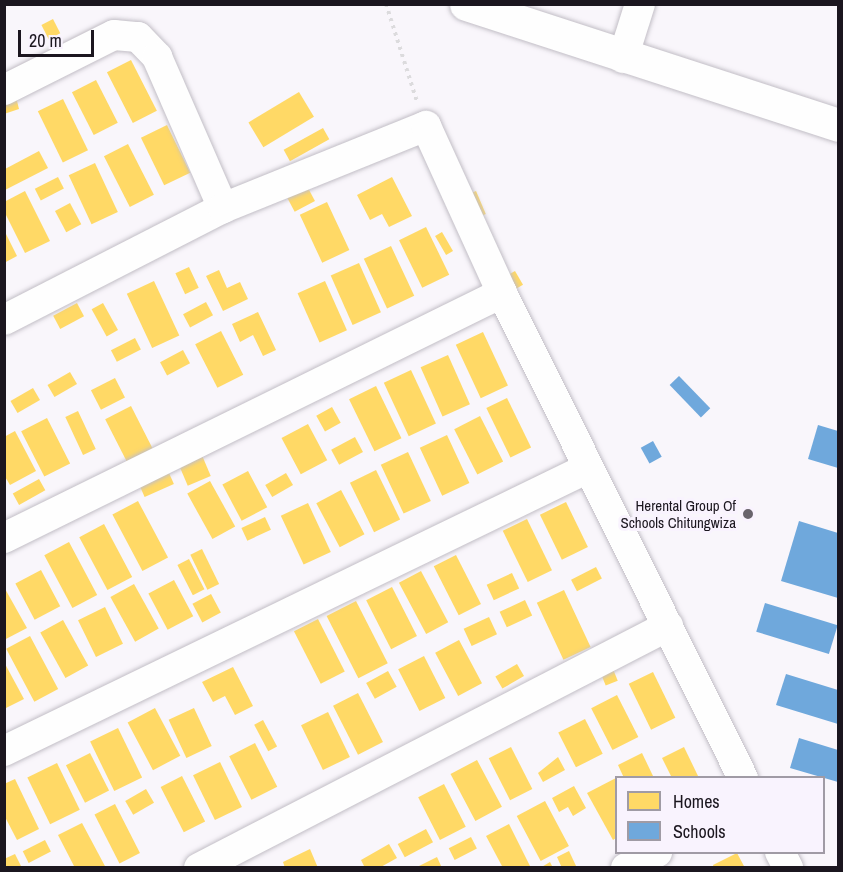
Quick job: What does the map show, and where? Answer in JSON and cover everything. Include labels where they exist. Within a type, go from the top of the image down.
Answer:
[{"type":"street","points":[[466,4],[622,58],[838,125]]},
{"type":"street","points":[[622,58],[640,4]]},
{"type":"street","points":[[4,90],[114,35],[138,37],[157,57],[223,208]]},
{"type":"street","points":[[4,320],[223,208],[426,126],[502,293],[743,776]]},
{"type":"street","points":[[4,538],[502,293]]},
{"type":"street","points":[[4,751],[588,468]]},
{"type":"street","points":[[199,867],[668,626]]},
{"type":"street","points":[[626,867],[653,854]]},
{"type":"path","points":[[386,4],[426,126]]},
{"type":"building: Homes","points":[[53,19],[60,33],[49,39],[41,25]]},
{"type":"building: Homes","points":[[131,60],[157,111],[133,123],[107,72]]},
{"type":"building: Homes","points":[[96,80],[118,123],[94,135],[72,92]]},
{"type":"building: Homes","points":[[299,92],[314,117],[263,147],[248,122]]},
{"type":"building: Homes","points":[[16,97],[19,109],[4,114],[4,101]]},
{"type":"building: Homes","points":[[63,99],[88,150],[63,163],[38,111]]},
{"type":"building: Homes","points":[[167,125],[190,173],[164,185],[141,138]]},
{"type":"building: Homes","points":[[323,128],[329,139],[290,161],[284,150]]},
{"type":"building: Homes","points":[[128,144],[154,195],[130,207],[104,156]]},
{"type":"building: Homes","points":[[39,151],[48,168],[5,190],[5,169]]},
{"type":"building: Homes","points":[[95,163],[118,212],[92,224],[69,175]]},
{"type":"building: Homes","points":[[58,177],[64,189],[41,200],[35,189]]},
{"type":"building: Homes","points":[[392,177],[412,216],[389,227],[382,214],[370,220],[357,195]]},
{"type":"building: Homes","points":[[307,186],[315,201],[295,212],[287,197]]},
{"type":"building: Homes","points":[[25,191],[50,241],[25,253],[4,211],[4,202]]},
{"type":"building: Homes","points":[[476,191],[486,214],[475,219],[465,196]]},
{"type":"building: Homes","points":[[327,202],[349,250],[322,263],[300,215]]},
{"type":"building: Homes","points":[[70,203],[81,224],[66,232],[55,211]]},
{"type":"building: Homes","points":[[426,227],[449,275],[422,288],[399,240]]},
{"type":"building: Homes","points":[[4,230],[17,256],[4,263]]},
{"type":"building: Homes","points":[[442,232],[453,251],[446,255],[435,236]]},
{"type":"building: Homes","points":[[391,246],[414,296],[387,309],[364,259]]},
{"type":"building: Homes","points":[[359,263],[381,312],[353,325],[331,276]]},
{"type":"building: Homes","points":[[189,267],[199,288],[185,294],[175,273]]},
{"type":"building: Homes","points":[[219,270],[227,288],[240,282],[248,299],[223,311],[206,276]]},
{"type":"building: Homes","points":[[515,271],[523,285],[511,292],[503,278]]},
{"type":"building: Homes","points":[[154,281],[179,335],[152,348],[127,294]]},
{"type":"building: Homes","points":[[325,281],[347,330],[320,343],[298,293]]},
{"type":"building: Homes","points":[[206,302],[213,315],[190,327],[183,314]]},
{"type":"building: Homes","points":[[77,303],[84,316],[60,329],[53,316]]},
{"type":"building: Homes","points":[[103,303],[118,330],[107,336],[92,309]]},
{"type":"building: Homes","points":[[258,312],[276,350],[263,356],[253,335],[240,342],[232,324]]},
{"type":"building: Homes","points":[[221,331],[243,375],[217,388],[195,344]]},
{"type":"building: Homes","points":[[483,332],[508,385],[481,398],[456,345]]},
{"type":"building: Homes","points":[[135,338],[141,350],[117,362],[111,350]]},
{"type":"building: Homes","points":[[183,350],[190,363],[167,375],[160,362]]},
{"type":"building: Homes","points":[[448,355],[470,404],[443,417],[421,367]]},
{"type":"building: Homes","points":[[411,370],[436,423],[409,436],[384,383]]},
{"type":"building: Homes","points":[[70,372],[77,384],[54,397],[47,385]]},
{"type":"building: Homes","points":[[115,378],[125,398],[101,410],[91,390]]},
{"type":"building: Homes","points":[[376,386],[401,438],[374,451],[349,399]]},
{"type":"building: Homes","points":[[33,388],[40,400],[17,413],[10,401]]},
{"type":"building: Homes","points":[[507,398],[531,447],[510,458],[486,408]]},
{"type":"building: Homes","points":[[131,406],[153,450],[127,463],[105,419]]},
{"type":"building: Homes","points":[[332,407],[341,423],[325,431],[316,416]]},
{"type":"building: Homes","points":[[78,411],[96,449],[83,455],[65,417]]},
{"type":"building: Homes","points":[[480,416],[503,461],[477,475],[454,429]]},
{"type":"building: Homes","points":[[47,418],[70,463],[44,477],[21,431]]},
{"type":"building: Homes","points":[[308,424],[327,460],[301,474],[282,438]]},
{"type":"building: Homes","points":[[15,431],[36,471],[10,485],[4,475],[4,437]]},
{"type":"building: Homes","points":[[447,435],[469,483],[442,496],[420,448]]},
{"type":"building: Homes","points":[[355,437],[363,452],[339,465],[331,450]]},
{"type":"building: Homes","points":[[408,452],[431,501],[404,514],[381,465]]},
{"type":"building: Homes","points":[[201,453],[211,476],[188,486],[178,463]]},
{"type":"building: Homes","points":[[376,470],[400,519],[374,532],[350,483]]},
{"type":"building: Homes","points":[[248,471],[267,507],[242,521],[222,485]]},
{"type":"building: Homes","points":[[169,473],[174,484],[145,497],[140,486]]},
{"type":"building: Homes","points":[[286,473],[293,485],[272,497],[265,485]]},
{"type":"building: Homes","points":[[39,479],[45,490],[19,505],[13,494]]},
{"type":"building: Homes","points":[[210,481],[235,526],[212,539],[187,494]]},
{"type":"building: Homes","points":[[341,490],[364,534],[340,547],[316,503]]},
{"type":"building: Homes","points":[[138,501],[168,558],[142,571],[112,515]]},
{"type":"building: Homes","points":[[566,502],[588,547],[562,560],[540,515]]},
{"type":"building: Homes","points":[[308,503],[331,552],[304,565],[281,516]]},
{"type":"building: Homes","points":[[265,517],[271,530],[247,541],[241,528]]},
{"type":"building: Homes","points":[[527,519],[552,570],[528,582],[503,531]]},
{"type":"building: Homes","points":[[104,524],[132,577],[107,590],[79,537]]},
{"type":"building: Homes","points":[[69,542],[97,595],[72,608],[44,555]]},
{"type":"building: Homes","points":[[202,549],[219,584],[207,590],[190,555]]},
{"type":"building: Homes","points":[[456,555],[481,604],[459,615],[434,566]]},
{"type":"building: Homes","points":[[189,559],[204,589],[193,595],[177,565]]},
{"type":"building: Homes","points":[[596,567],[602,579],[577,591],[571,580]]},
{"type":"building: Homes","points":[[41,570],[60,606],[35,620],[15,584]]},
{"type":"building: Homes","points":[[421,571],[448,622],[426,634],[399,583]]},
{"type":"building: Homes","points":[[512,573],[519,588],[494,600],[487,585]]},
{"type":"building: Homes","points":[[174,580],[193,616],[168,630],[148,594]]},
{"type":"building: Homes","points":[[134,584],[159,629],[135,642],[110,597]]},
{"type":"building: Homes","points":[[4,587],[27,628],[4,640]]},
{"type":"building: Homes","points":[[392,587],[417,636],[391,649],[366,600]]},
{"type":"building: Homes","points":[[564,590],[591,647],[563,660],[537,603]]},
{"type":"building: Homes","points":[[211,594],[221,613],[202,622],[192,604]]},
{"type":"building: Homes","points":[[525,600],[532,615],[507,627],[500,612]]},
{"type":"building: Homes","points":[[356,601],[388,663],[358,678],[327,616]]},
{"type":"building: Homes","points":[[105,607],[123,644],[96,657],[78,620]]},
{"type":"building: Homes","points":[[489,617],[497,634],[472,646],[464,629]]},
{"type":"building: Homes","points":[[318,619],[345,672],[321,684],[294,631]]},
{"type":"building: Homes","points":[[63,620],[88,665],[65,678],[40,633]]},
{"type":"building: Homes","points":[[30,636],[58,689],[34,702],[6,649]]},
{"type":"building: Homes","points":[[459,640],[482,683],[458,696],[435,653]]},
{"type":"building: Homes","points":[[424,656],[445,698],[419,711],[398,669]]},
{"type":"building: Homes","points":[[4,662],[24,699],[4,709]]},
{"type":"building: Homes","points":[[517,664],[524,676],[502,689],[495,676]]},
{"type":"building: Homes","points":[[611,664],[618,681],[606,686],[599,669]]},
{"type":"building: Homes","points":[[233,667],[253,706],[235,715],[225,696],[213,702],[202,682]]},
{"type":"building: Homes","points":[[388,671],[397,687],[375,699],[366,683]]},
{"type":"building: Homes","points":[[653,672],[675,718],[651,730],[629,684]]},
{"type":"building: Homes","points":[[358,693],[383,742],[358,755],[333,706]]},
{"type":"building: Homes","points":[[617,695],[638,737],[612,750],[591,708]]},
{"type":"building: Homes","points":[[155,708],[180,756],[153,770],[128,723]]},
{"type":"building: Homes","points":[[194,708],[212,746],[186,758],[169,720]]},
{"type":"building: Homes","points":[[328,712],[350,757],[323,770],[301,725]]},
{"type":"building: Homes","points":[[585,719],[603,754],[576,767],[558,733]]},
{"type":"building: Homes","points":[[263,720],[277,746],[268,751],[254,725]]},
{"type":"building: Homes","points":[[118,728],[142,777],[114,791],[90,742]]},
{"type":"building: Homes","points":[[255,743],[277,787],[251,800],[229,756]]},
{"type":"building: Homes","points":[[511,747],[532,789],[510,800],[489,758]]},
{"type":"building: Homes","points":[[684,747],[698,776],[671,776],[662,758]]},
{"type":"building: Homes","points":[[90,753],[109,790],[85,803],[66,765]]},
{"type":"building: Homes","points":[[642,753],[653,776],[623,776],[618,765]]},
{"type":"building: Homes","points":[[558,757],[565,770],[543,782],[538,773]]},
{"type":"building: Homes","points":[[477,760],[502,807],[475,821],[451,774]]},
{"type":"building: Homes","points":[[220,762],[242,807],[215,820],[193,775]]},
{"type":"building: Homes","points":[[57,763],[80,810],[50,824],[27,777]]},
{"type":"building: Homes","points":[[182,776],[205,821],[184,832],[161,787]]},
{"type":"building: Homes","points":[[15,779],[39,829],[17,840],[4,815],[4,784]]},
{"type":"building: Homes","points":[[615,779],[615,839],[613,840],[587,793]]},
{"type":"building: Homes","points":[[444,784],[466,827],[440,840],[418,797]]},
{"type":"building: Homes","points":[[574,786],[586,808],[573,816],[568,807],[559,812],[552,798]]},
{"type":"building: Homes","points":[[146,789],[154,803],[133,815],[125,801]]},
{"type":"building: Homes","points":[[545,801],[569,846],[541,861],[517,816]]},
{"type":"building: Homes","points":[[115,804],[140,853],[119,863],[95,814]]},
{"type":"building: Homes","points":[[82,823],[106,868],[75,868],[58,835]]},
{"type":"building: Homes","points":[[509,824],[530,866],[528,868],[503,868],[486,836]]},
{"type":"building: Homes","points":[[426,829],[433,842],[405,857],[398,844]]},
{"type":"building: Homes","points":[[471,837],[477,849],[455,860],[449,848]]},
{"type":"building: Homes","points":[[45,840],[51,852],[29,863],[23,851]]},
{"type":"building: Homes","points":[[389,844],[397,858],[379,868],[365,868],[361,860]]},
{"type":"building: Homes","points":[[310,849],[318,868],[285,868],[283,862]]},
{"type":"building: Homes","points":[[569,851],[577,868],[562,868],[557,857]]},
{"type":"building: Homes","points":[[15,854],[22,868],[4,868],[4,859]]},
{"type":"building: Homes","points":[[738,854],[745,868],[714,868],[713,865]]},
{"type":"building: Homes","points":[[437,857],[442,868],[415,868]]},
{"type":"building: Homes","points":[[550,862],[553,868],[540,868]]},
{"type":"building: Schools","points":[[679,376],[710,408],[701,417],[670,385]]},
{"type":"building: Schools","points":[[818,425],[838,431],[838,468],[808,459]]},
{"type":"building: Schools","points":[[653,441],[662,457],[649,464],[641,448]]},
{"type":"building: Schools","points":[[799,521],[838,533],[838,598],[781,581]]},
{"type":"building: Schools","points":[[765,603],[838,625],[829,654],[756,632]]},
{"type":"building: Schools","points":[[786,674],[838,690],[838,724],[776,705]]},
{"type":"building: Schools","points":[[799,738],[838,750],[838,782],[825,778],[825,776],[790,768]]},
{"type":"place","name":"Herental Group Of Schools Chitungwiza","points":[[748,514]]}]
